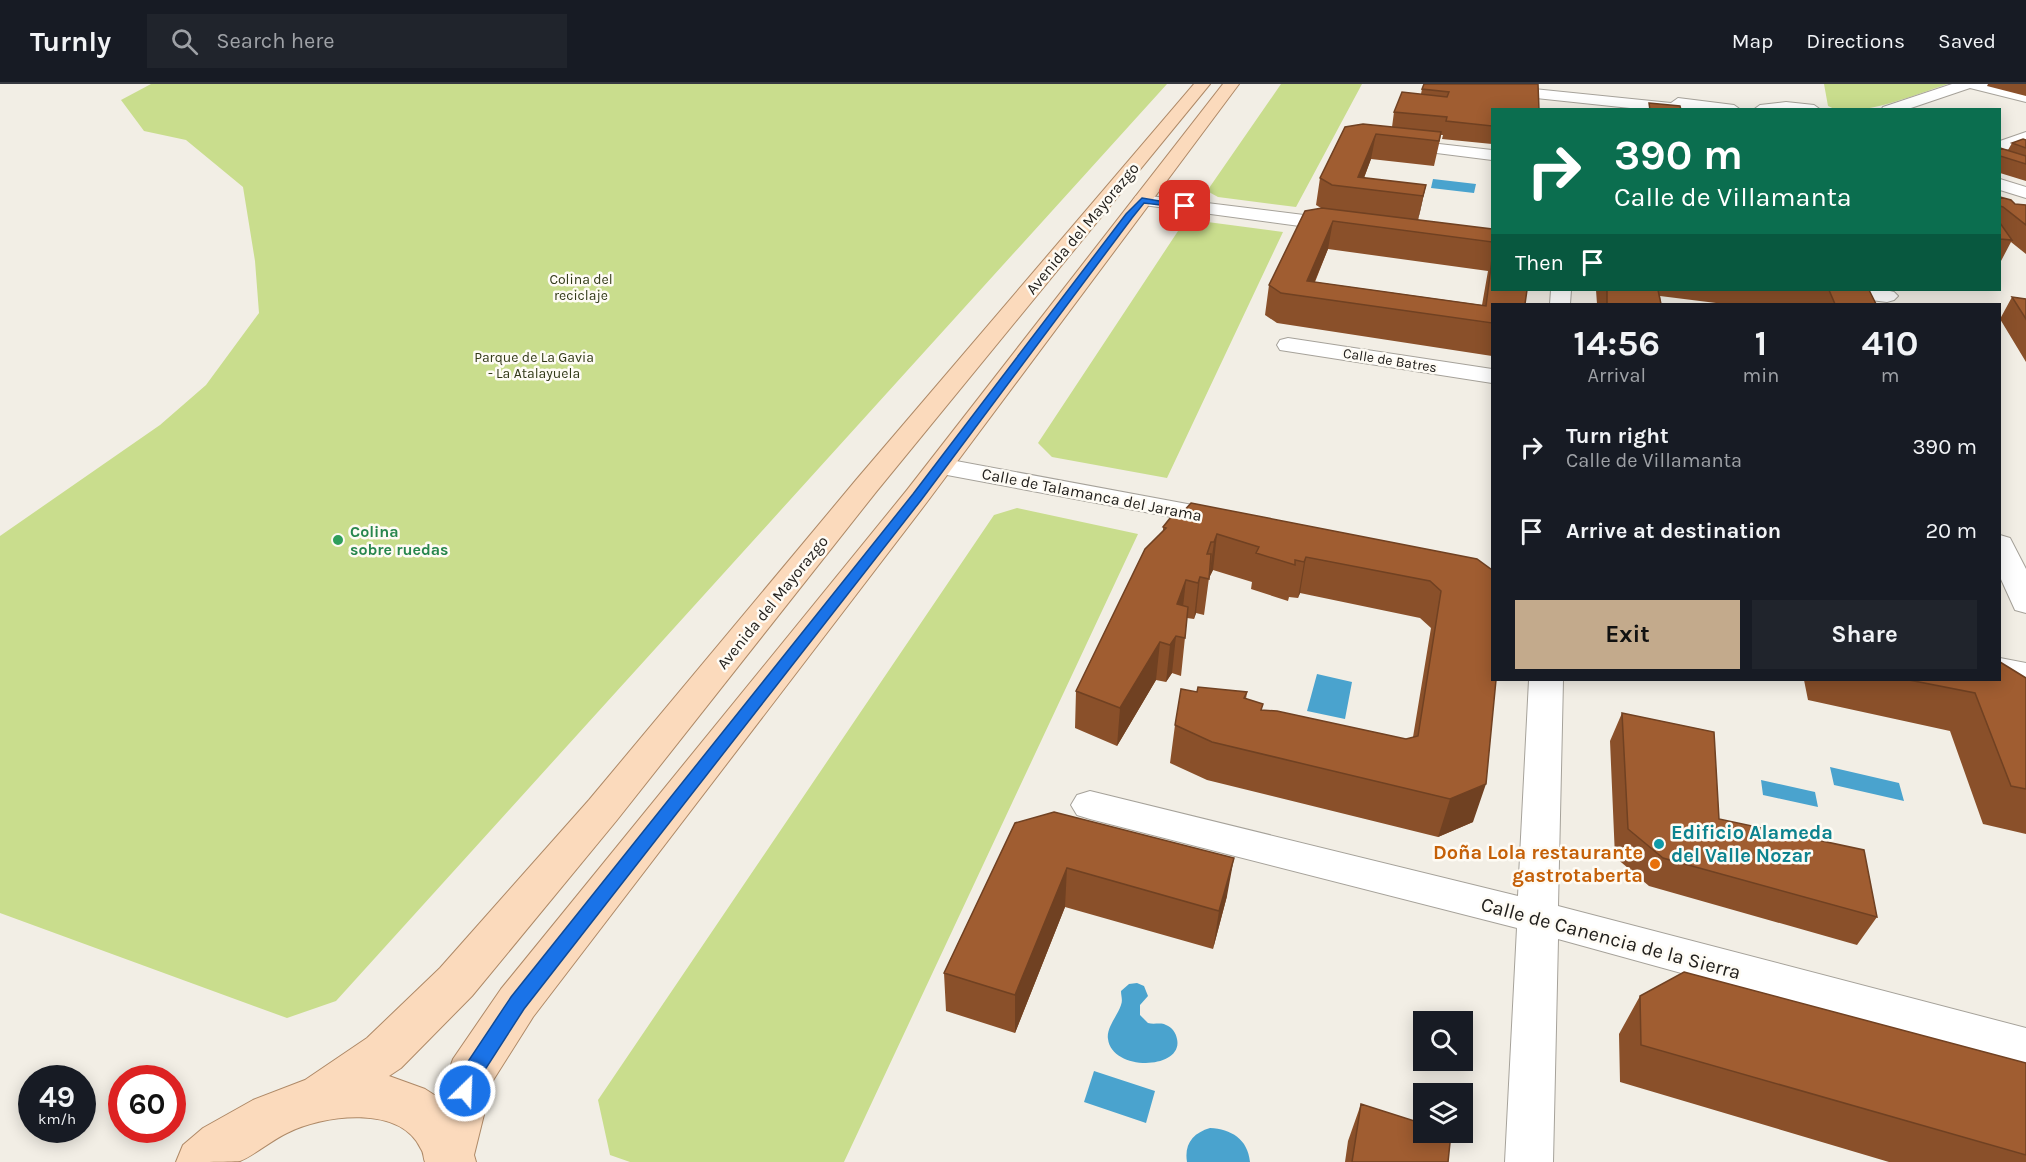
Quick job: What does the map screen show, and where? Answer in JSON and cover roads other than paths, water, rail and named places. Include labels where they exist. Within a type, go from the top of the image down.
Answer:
[{"type":"main road","name":"Avenida del Mayorazgo","points":[[320,1098],[384,1053],[456,982],[603,810],[866,486],[1202,84]]},
{"type":"main road","name":"Avenida del Mayorazgo","points":[[450,1159],[470,1075],[517,1003],[939,466],[1231,84]]},
{"type":"main road","points":[[201,1162],[216,1147],[267,1116],[320,1098],[367,1094],[408,1105],[438,1130],[450,1159]]},
{"type":"street","points":[[1440,84],[1568,103],[1662,108]]},
{"type":"street","points":[[1482,84],[1715,108]]},
{"type":"street","points":[[1894,108],[1970,84],[2026,98]]},
{"type":"street","points":[[1806,92],[1811,108]]},
{"type":"street","points":[[1777,108],[1798,108]]},
{"type":"street","points":[[2001,146],[2026,137]]},
{"type":"street","points":[[1382,143],[1491,155]]},
{"type":"street","points":[[2001,146],[2026,154]]},
{"type":"street","points":[[2001,184],[2026,193]]},
{"type":"street","points":[[1142,200],[1366,229]]},
{"type":"street","points":[[1845,291],[1887,297]]},
{"type":"street","name":"Calle de Batres","points":[[1288,345],[1491,376]]},
{"type":"street","name":"Calle de Talamanca del Jarama","points":[[939,466],[1252,524]]},
{"type":"street","points":[[2001,546],[2026,603]]},
{"type":"street","points":[[2001,669],[2026,674]]},
{"type":"street","points":[[1529,1162],[1546,681]]},
{"type":"street","name":"Calle de Canencia de la Sierra","points":[[1090,805],[1537,917],[2026,1047]]},
{"type":"water","points":[[1433,179],[1476,184],[1474,193],[1431,188]]},
{"type":"water","points":[[1317,674],[1352,682],[1345,719],[1307,711]]},
{"type":"water","points":[[1830,767],[1899,783],[1904,801],[1834,785]]},
{"type":"water","points":[[1761,780],[1815,792],[1818,807],[1763,795]]},
{"type":"water","points":[[1137,983],[1144,986],[1148,996],[1140,1005],[1140,1015],[1148,1023],[1168,1026],[1177,1039],[1176,1049],[1170,1057],[1159,1061],[1133,1062],[1121,1057],[1112,1050],[1108,1039],[1109,1030],[1122,1003],[1121,991],[1129,984]]},
{"type":"water","points":[[1094,1071],[1155,1091],[1146,1123],[1084,1102]]},
{"type":"water","points":[[1210,1128],[1225,1130],[1242,1141],[1249,1154],[1250,1162],[1187,1162],[1187,1150],[1191,1140]]},
{"type":"place","name":"Colina sobre ruedas","points":[[338,540]]},
{"type":"place","name":"Edificio Alameda del Valle Nozar","points":[[1659,844]]},
{"type":"place","name":"Doña Lola restaurante gastrotaberta","points":[[1655,864]]},
{"type":"park label","name":"Colina del reciclaje","points":[[581,288]]},
{"type":"park label","name":"Parque de La Gavia - La Atalayuela","points":[[534,366]]}]
